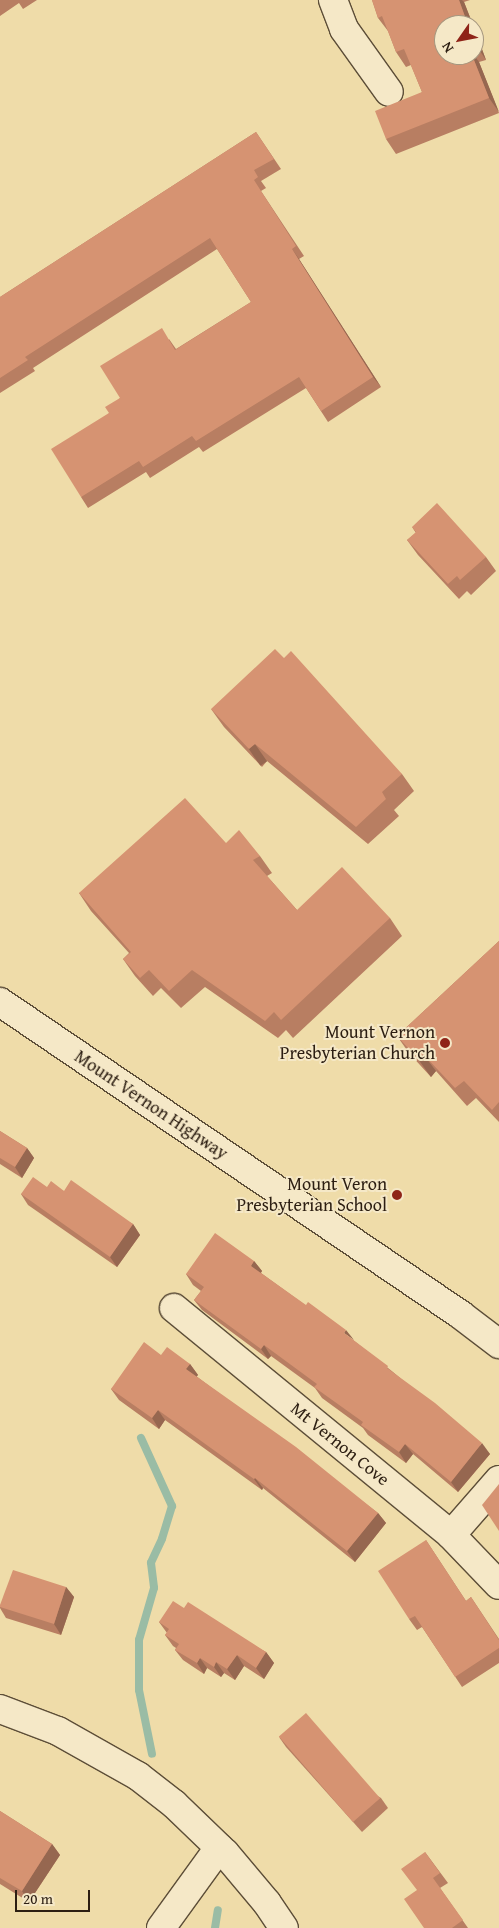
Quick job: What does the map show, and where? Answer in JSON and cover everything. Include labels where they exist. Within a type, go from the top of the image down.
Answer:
[{"type":"street","points":[[333,0],[344,29],[389,92]]},
{"type":"street","name":"Mount Vernon Highway","points":[[0,1002],[461,1315],[499,1344]]},
{"type":"street","name":"Mt Vernon Cove","points":[[174,1308],[452,1535],[499,1585]]},
{"type":"street","points":[[452,1535],[499,1480]]},
{"type":"street","points":[[0,1710],[58,1731],[138,1776],[174,1804],[219,1848],[267,1903],[284,1928]]},
{"type":"street","points":[[161,1928],[219,1848]]},
{"type":"building","points":[[372,0],[459,0],[464,15],[434,15],[434,65],[476,65],[489,98],[386,139],[375,111],[422,92],[404,49],[396,52],[382,16],[378,18]]},
{"type":"building","points":[[256,132],[274,159],[254,170],[258,177],[254,180],[296,246],[292,249],[373,377],[321,411],[299,377],[196,441],[192,436],[143,467],[139,461],[81,497],[51,449],[109,413],[105,407],[120,398],[100,366],[162,328],[175,350],[251,302],[210,238],[25,357],[28,360],[0,378],[0,297]]},
{"type":"building","points":[[437,503],[486,557],[460,580],[457,576],[448,584],[407,540],[416,532],[412,527]]},
{"type":"building","points":[[275,649],[284,658],[291,651],[402,774],[382,792],[386,799],[356,827],[255,744],[249,749],[211,709]]},
{"type":"building","points":[[185,798],[226,843],[239,830],[260,856],[253,860],[297,910],[342,867],[390,918],[281,1020],[274,1012],[265,1021],[192,970],[169,991],[149,970],[140,978],[123,959],[131,952],[79,893]]},
{"type":"building","points":[[499,941],[499,1102],[492,1110],[464,1081],[455,1088],[423,1054],[418,1059],[397,1036]]},
{"type":"building","points":[[0,1131],[27,1148],[15,1167],[0,1158]]},
{"type":"building","points":[[33,1177],[47,1187],[51,1181],[64,1191],[71,1180],[133,1224],[110,1257],[21,1194]]},
{"type":"building","points":[[215,1233],[254,1261],[251,1266],[306,1305],[308,1302],[346,1330],[344,1333],[388,1366],[387,1368],[435,1403],[482,1443],[451,1482],[405,1444],[399,1452],[361,1425],[363,1422],[314,1387],[317,1384],[264,1345],[261,1349],[194,1300],[204,1287],[186,1274]]},
{"type":"building","points":[[144,1342],[161,1355],[167,1347],[190,1364],[186,1369],[296,1447],[378,1513],[347,1551],[255,1478],[158,1410],[152,1418],[111,1389]]},
{"type":"building","points":[[499,1484],[499,1531],[482,1505]]},
{"type":"building","points":[[426,1540],[466,1601],[471,1597],[499,1640],[499,1648],[455,1677],[415,1616],[409,1619],[378,1571]]},
{"type":"building","points":[[13,1570],[66,1587],[54,1624],[0,1607]]},
{"type":"building","points":[[173,1601],[184,1608],[188,1602],[266,1652],[256,1668],[237,1655],[227,1669],[216,1662],[214,1667],[200,1658],[197,1663],[175,1650],[179,1644],[165,1635],[169,1629],[159,1622]]},
{"type":"building","points":[[306,1713],[380,1798],[353,1822],[279,1737]]},
{"type":"building","points":[[0,1811],[52,1844],[22,1891],[0,1878]]},
{"type":"building","points":[[425,1852],[440,1873],[433,1878],[463,1920],[452,1928],[424,1928],[404,1899],[417,1890],[401,1869]]},
{"type":"waterway","points":[[141,1438],[172,1506],[162,1539],[151,1563],[154,1588],[139,1640],[139,1690],[152,1754]]},
{"type":"waterway","points":[[215,1928],[218,1910]]},
{"type":"place","name":"Mount Vernon Presbyterian Church","points":[[445,1043]]},
{"type":"place","name":"Mount Veron Presbyterian School","points":[[397,1195]]}]
